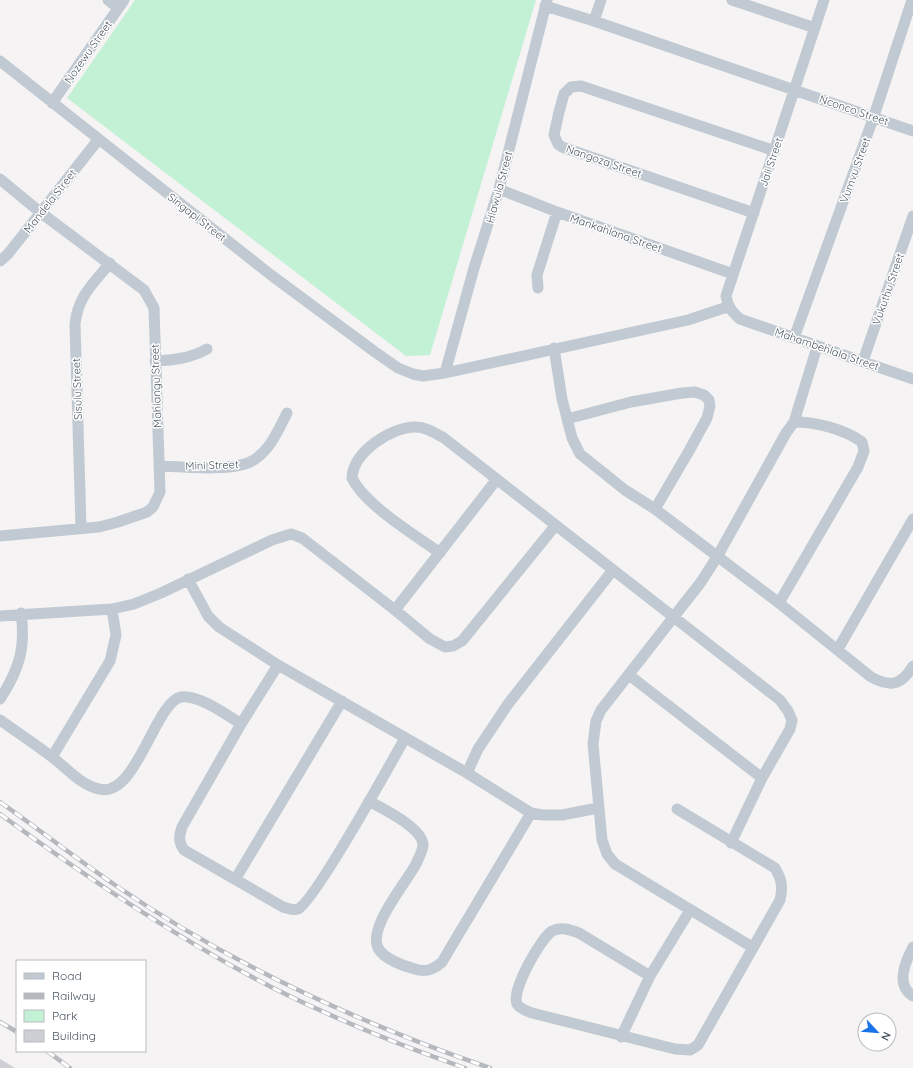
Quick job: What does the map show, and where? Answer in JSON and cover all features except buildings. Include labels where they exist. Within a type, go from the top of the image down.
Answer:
[{"type":"street","points":[[108,0],[121,4]]},
{"type":"street","points":[[594,21],[601,0]]},
{"type":"street","points":[[732,0],[815,28]]},
{"type":"street","name":"Jali Street","points":[[730,308],[726,296],[796,90],[824,0]]},
{"type":"street","name":"Vumvu Street","points":[[794,338],[874,116],[912,0]]},
{"type":"street","name":"Nconco Street","points":[[546,3],[594,21],[913,130]]},
{"type":"street","name":"Hlawula Street","points":[[445,373],[474,268],[499,189],[546,3]]},
{"type":"street","name":"Nozewu Street","points":[[52,103],[121,4]]},
{"type":"street","name":"Singapi Street","points":[[0,61],[98,140],[271,275],[398,368],[423,376],[445,373],[688,320],[724,308],[730,308]]},
{"type":"street","name":"Nangoza Street","points":[[754,213],[562,147],[556,139],[554,131],[564,94],[571,87],[581,86],[775,151]]},
{"type":"street","name":"Mandela Street","points":[[0,261],[8,254],[98,140]]},
{"type":"street","name":"Mahlangu Street","points":[[0,179],[40,212],[110,263],[144,290],[150,298],[154,308],[160,492],[153,507],[147,512],[118,522],[99,527],[81,527],[0,536]]},
{"type":"street","name":"Mankahlana Street","points":[[499,189],[557,212],[734,274]]},
{"type":"street","points":[[538,288],[537,275],[557,212]]},
{"type":"street","name":"Vukuthu Street","points":[[863,361],[913,216]]},
{"type":"street","name":"Sisulu Street","points":[[81,527],[74,324],[76,311],[82,298],[110,263]]},
{"type":"street","name":"Mahambehlala Street","points":[[730,308],[740,319],[817,347],[863,361],[913,379]]},
{"type":"street","points":[[752,946],[690,910],[611,860],[602,840],[593,744],[596,721],[601,710],[673,618],[718,557],[786,433],[794,422],[817,347]]},
{"type":"street","points":[[554,348],[562,399],[572,438],[580,454],[625,490],[655,509],[779,603],[871,677],[889,684],[897,683],[905,677],[913,666]]},
{"type":"street","points":[[156,361],[183,359],[196,355],[207,349]]},
{"type":"street","points":[[567,419],[631,402],[682,393],[695,392],[704,395],[709,400],[710,406],[707,418],[655,509]]},
{"type":"street","name":"Mini Street","points":[[159,466],[227,467],[248,463],[272,442],[287,413]]},
{"type":"street","points":[[779,603],[858,467],[865,447],[862,442],[847,432],[803,422],[794,422]]},
{"type":"street","points":[[440,553],[370,501],[356,486],[352,478],[352,472],[360,458],[372,446],[389,433],[404,428],[417,427],[430,431],[444,438],[780,700],[788,711],[792,720],[790,730],[762,778],[731,843]]},
{"type":"street","points":[[395,610],[497,479]]},
{"type":"street","points":[[838,649],[913,519]]},
{"type":"street","points":[[0,616],[112,609],[144,600],[272,540],[291,534],[302,538],[437,644],[445,647],[458,644],[462,641],[555,526]]},
{"type":"street","points":[[467,773],[478,749],[508,704],[612,570]]},
{"type":"street","points":[[188,579],[212,621],[278,664],[467,773],[530,813],[562,815],[598,808]]},
{"type":"street","points":[[52,757],[110,661],[116,635],[112,609]]},
{"type":"street","points":[[0,700],[19,664],[23,647],[21,614]]},
{"type":"street","points":[[278,664],[190,812],[179,837],[180,844],[184,850],[236,878],[283,907],[292,910],[298,909],[310,898],[369,801],[405,738]]},
{"type":"street","points":[[628,675],[762,778]]},
{"type":"street","points":[[0,720],[52,757],[86,784],[106,790],[112,789],[121,783],[131,770],[168,706],[180,697],[189,697],[200,701],[241,724]]},
{"type":"street","points":[[236,878],[342,701]]},
{"type":"street","points":[[369,801],[409,825],[418,833],[423,842],[422,851],[414,868],[379,925],[376,940],[382,952],[406,966],[418,970],[435,968],[442,962],[530,813]]},
{"type":"street","points":[[650,976],[579,933],[566,928],[553,930],[544,938],[519,984],[516,995],[517,1003],[521,1008],[532,1013],[675,1049],[684,1050],[694,1048],[698,1045],[752,946],[780,900],[782,888],[781,878],[775,868],[731,843],[677,809]]},
{"type":"street","points":[[622,1036],[650,976],[690,910]]},
{"type":"street","points":[[913,947],[904,968],[902,978],[907,991],[913,996]]},
{"type":"green space","points":[[135,0],[536,0],[430,355],[406,356],[67,98]]},
{"type":"railway","points":[[0,802],[118,887],[161,915],[251,967],[345,1012],[441,1051],[490,1068]]},
{"type":"railway","points":[[0,814],[99,884],[167,928],[237,969],[273,988],[344,1021],[392,1041],[465,1068]]},
{"type":"railway","points":[[0,1022],[16,1031]]},
{"type":"railway","points":[[48,1052],[70,1068]]}]
